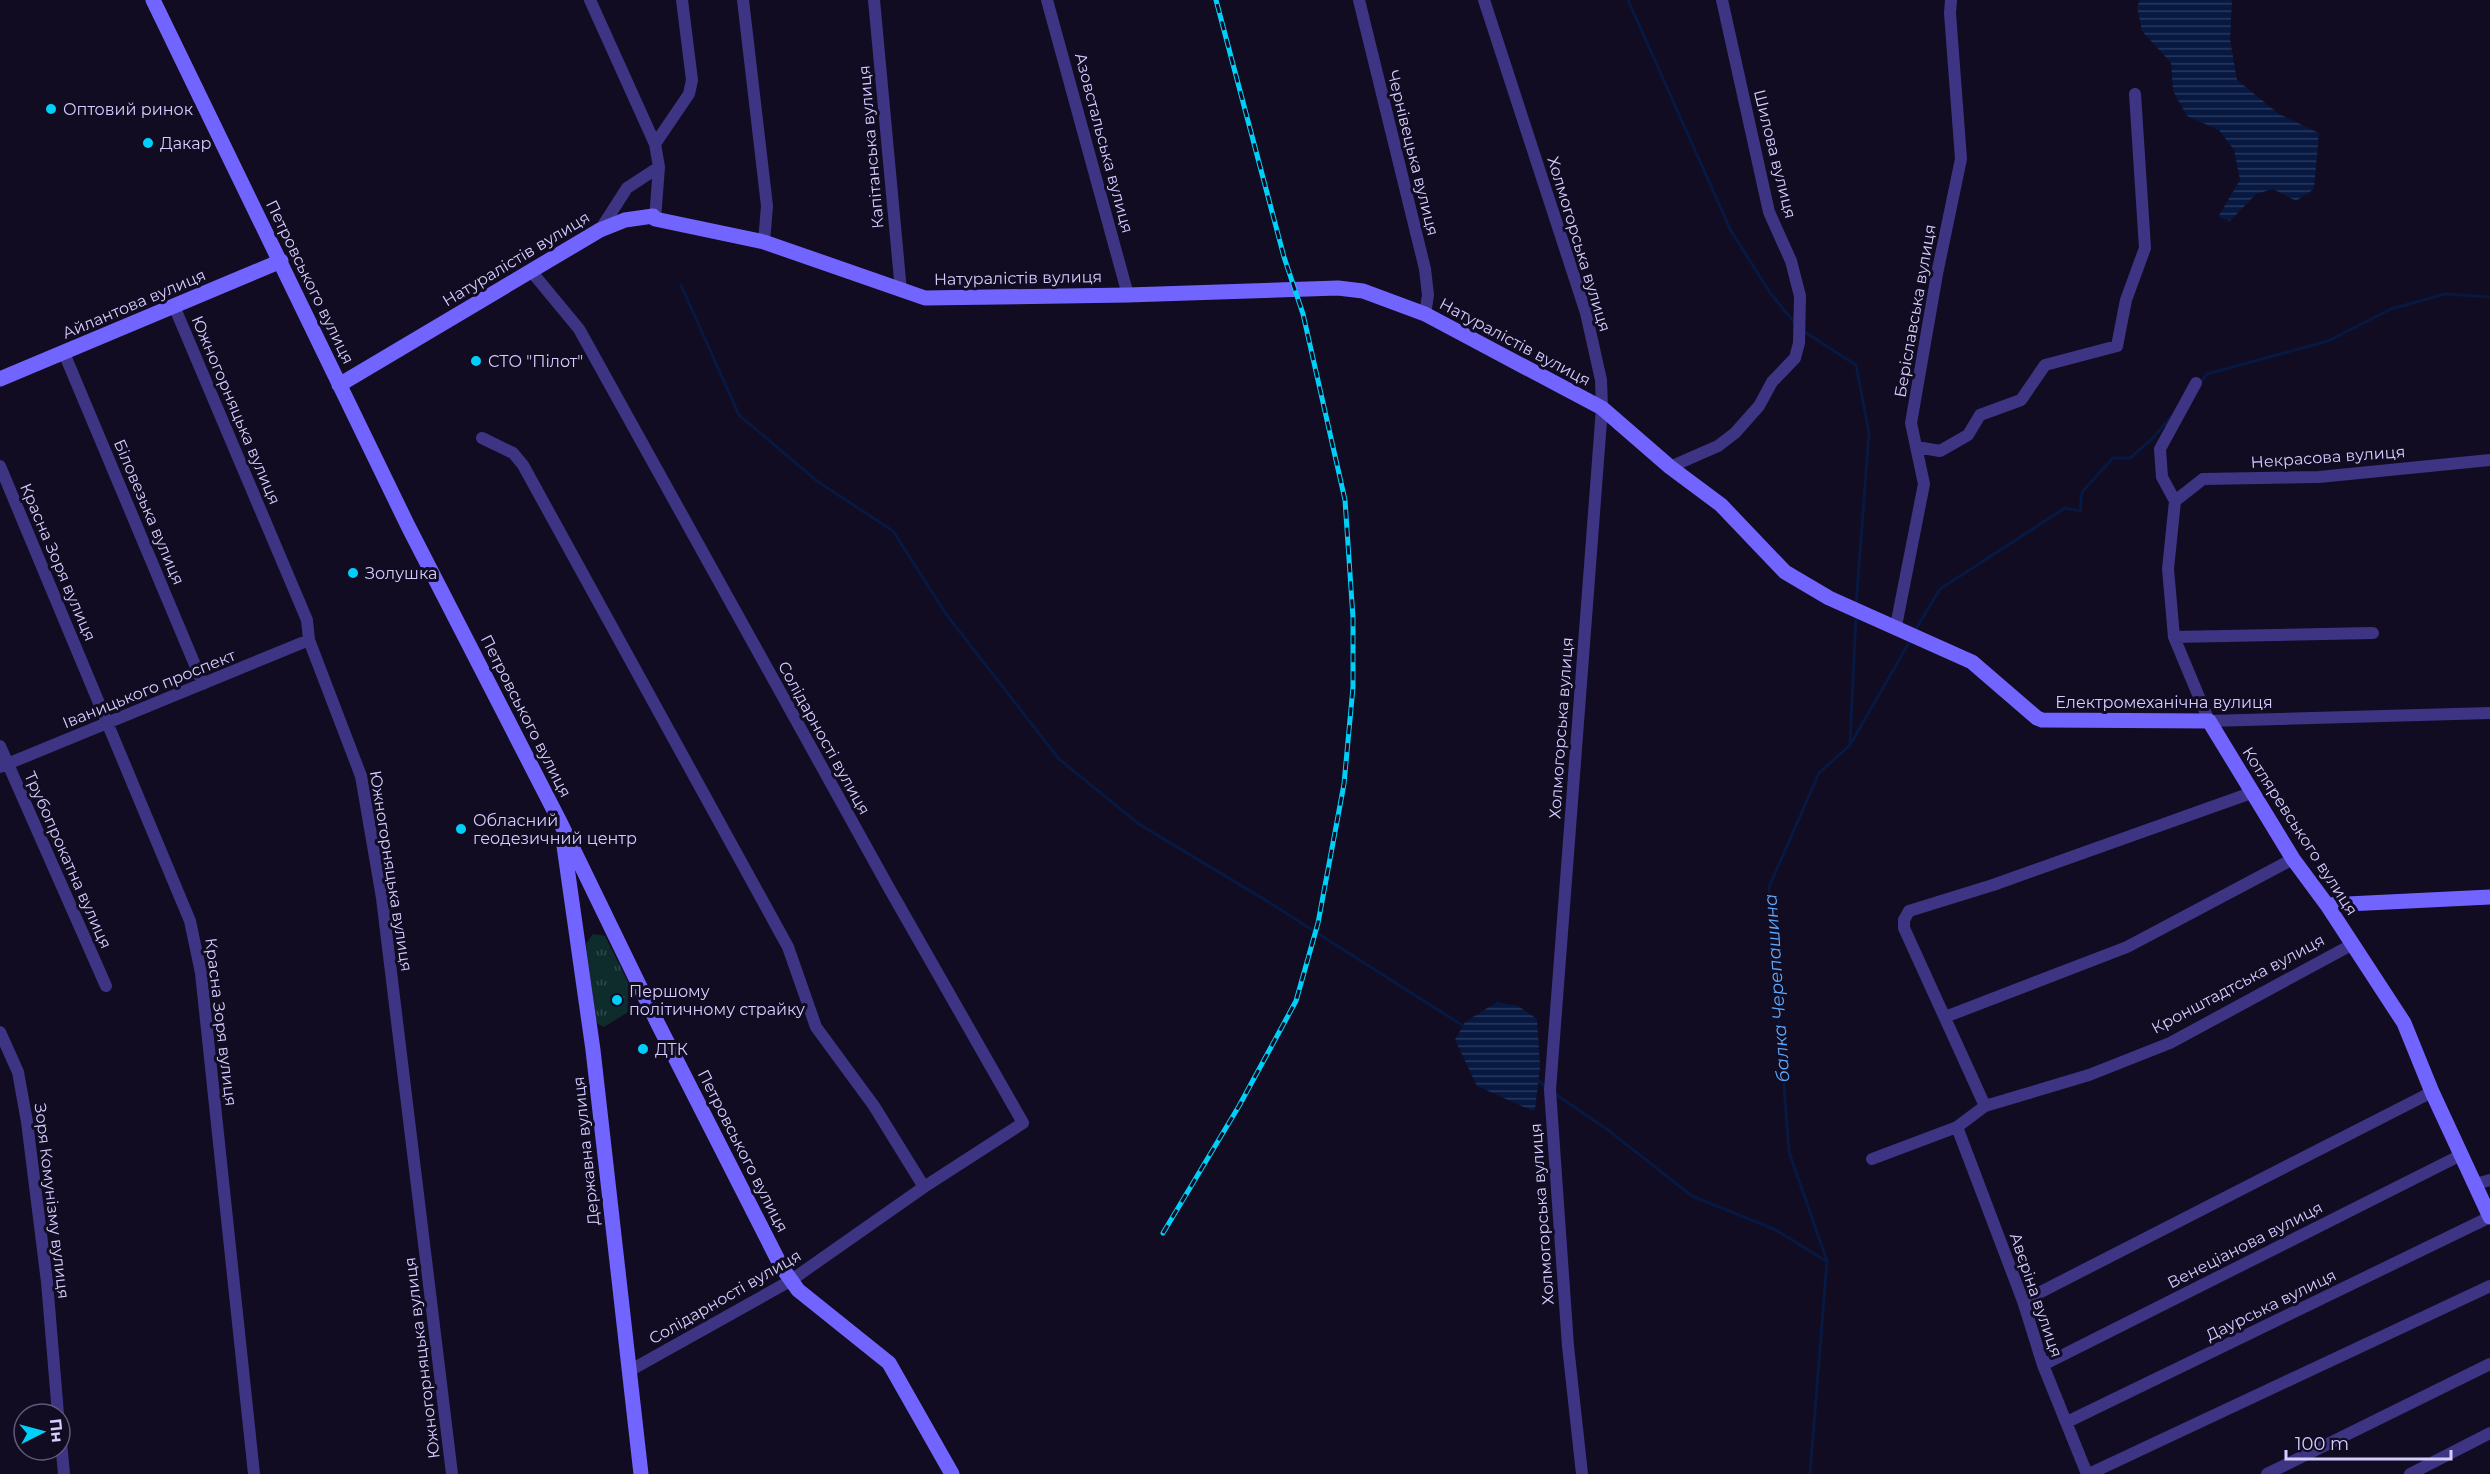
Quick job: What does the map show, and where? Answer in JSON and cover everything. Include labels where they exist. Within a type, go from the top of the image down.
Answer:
[{"type":"street","name":"Петровського вулиця","points":[[153,0],[412,535],[561,824],[658,1024],[790,1281],[889,1363],[952,1474]]},
{"type":"street","points":[[590,0],[655,144],[659,167],[655,219]]},
{"type":"street","points":[[655,144],[688,94],[692,80],[681,0]]},
{"type":"street","points":[[743,0],[767,206],[764,242]]},
{"type":"street","name":"Капітанська вулиця","points":[[874,0],[901,291]]},
{"type":"street","name":"Азовстальська вулиця","points":[[1047,0],[1128,295]]},
{"type":"street","name":"Чернівецька вулиця","points":[[1359,0],[1425,269],[1428,295],[1425,314]]},
{"type":"street","name":"Холмогорська вулиця","points":[[1484,0],[1586,313],[1601,380],[1602,408],[1550,1090],[1568,1346],[1582,1474]]},
{"type":"street","name":"Шилова вулиця","points":[[1670,467],[1718,446],[1735,434],[1759,406],[1773,382],[1795,358],[1799,343],[1800,296],[1791,261],[1769,212],[1722,0]]},
{"type":"street","name":"Беріславська вулиця","points":[[1896,626],[1924,484],[1911,423],[1937,274],[1961,159],[1950,13],[1951,0]]},
{"type":"street","points":[[1917,447],[1940,451],[1968,435],[1980,415],[2021,400],[2045,365],[2117,346],[2126,300],[2145,248],[2135,94]]},
{"type":"street","points":[[600,230],[627,188],[659,167]]},
{"type":"street","name":"Натуралістів вулиця","points":[[339,385],[600,230],[625,220],[653,216],[655,219],[764,242],[925,298],[1128,295],[1338,288],[1363,291],[1425,314],[1602,408],[1670,467]]},
{"type":"street","name":"Айлантова вулиця","points":[[0,379],[281,261]]},
{"type":"street","name":"Солідарності вулиця","points":[[531,271],[579,329],[883,878],[1023,1123],[924,1187],[790,1281],[629,1371]]},
{"type":"street","name":"Южногорняцька вулиця","points":[[174,306],[307,620],[309,640],[361,776],[383,906],[452,1474]]},
{"type":"street","name":"Біловезька вулиця","points":[[64,353],[203,684]]},
{"type":"street","points":[[2175,501],[2162,477],[2160,449],[2196,383]]},
{"type":"street","points":[[482,438],[513,453],[523,465],[788,947],[816,1027],[874,1106],[924,1187]]},
{"type":"street","name":"Некрасова вулиця","points":[[2175,501],[2203,479],[2319,477],[2490,460]]},
{"type":"street","name":"Красна Зоря вулиця","points":[[0,466],[190,921],[201,973],[254,1474]]},
{"type":"street","name":"Електромеханічна вулиця","points":[[1670,467],[1721,505],[1785,572],[1829,598],[1896,626],[1972,662],[2042,720],[2209,721],[2490,713]]},
{"type":"street","name":"Котляревського вулиця","points":[[2175,501],[2168,569],[2174,637],[2209,721],[2293,859],[2327,905],[2404,1023],[2461,1155],[2483,1182],[2490,1217]]},
{"type":"street","points":[[2174,637],[2373,633]]},
{"type":"street","name":"Іваницького проспект","points":[[4,766],[309,640]]},
{"type":"street","name":"Трубопрокатна вулиця","points":[[0,746],[4,766],[106,987]]},
{"type":"street","points":[[1985,1106],[1904,928],[1904,920],[1910,911],[1993,885],[2251,793]]},
{"type":"street","name":"Державна вулиця","points":[[561,824],[592,1050],[641,1474]]},
{"type":"street","points":[[1945,1017],[2127,947],[2293,859]]},
{"type":"street","points":[[2327,905],[2490,897]]},
{"type":"street","name":"Кронштадтська вулиця","points":[[1872,1159],[1956,1127],[1985,1106],[2089,1074],[2170,1042],[2353,944]]},
{"type":"street","name":"Зоря Комунізму вулиця","points":[[0,1032],[18,1072],[27,1122],[47,1282],[57,1402]]},
{"type":"street","points":[[2023,1301],[2432,1092]]},
{"type":"street","name":"Авєріна вулиця","points":[[1956,1127],[2023,1301],[2043,1365],[2088,1474]]},
{"type":"street","name":"Венеціанова вулиця","points":[[2043,1365],[2461,1155]]},
{"type":"street","name":"Даурська вулиця","points":[[2067,1422],[2490,1217]]},
{"type":"street","points":[[2088,1474],[2490,1286]]},
{"type":"street","points":[[2267,1474],[2490,1364]]},
{"type":"street","points":[[2410,1474],[2490,1434]]},
{"type":"green space","points":[[593,934],[605,936],[628,982],[628,1012],[604,1027],[598,1024],[596,1019],[586,944]]},
{"type":"water","points":[[2140,0],[2232,0],[2230,39],[2237,80],[2279,114],[2319,133],[2314,189],[2296,201],[2273,189],[2256,194],[2230,221],[2218,217],[2240,180],[2234,150],[2219,130],[2187,116],[2173,91],[2171,63],[2142,31],[2137,7]]},
{"type":"water","points":[[1497,1002],[1518,1006],[1537,1019],[1540,1067],[1533,1111],[1477,1086],[1455,1040],[1465,1022]]},
{"type":"waterway","points":[[1628,0],[1731,231],[1771,294],[1794,322]]},
{"type":"waterway","points":[[681,285],[739,415],[817,481],[893,531],[946,614],[1059,759],[1139,824],[1270,903],[1465,1027]]},
{"type":"waterway","name":"балка Черепашина","points":[[2199,384],[2207,374],[2328,341],[2391,309],[2445,294],[2490,297]]},
{"type":"waterway","points":[[1803,331],[1856,365],[1869,433],[1856,606]]},
{"type":"waterway","name":"балка Черепашина","points":[[1914,632],[1940,589],[2065,508],[2080,511],[2082,492],[2113,458],[2130,458],[2152,439],[2171,417]]},
{"type":"waterway","points":[[1850,744],[1856,615]]},
{"type":"waterway","name":"балка Черепашина","points":[[1810,1474],[1827,1261],[1789,1152],[1769,887],[1819,773],[1850,745],[1910,641]]},
{"type":"waterway","points":[[1536,1079],[1547,1088]]},
{"type":"waterway","points":[[1555,1094],[1608,1130],[1692,1196],[1776,1230],[1826,1261]]},
{"type":"railway","points":[[1163,1233],[1239,1106],[1296,1001],[1318,923],[1344,784],[1353,687],[1353,618],[1345,500],[1303,314],[1284,257],[1216,0]]},
{"type":"place","name":"Оптовий ринок","points":[[51,109]]},
{"type":"place","name":"Дакар","points":[[148,143]]},
{"type":"place","name":"СТО \"Пілот\"","points":[[476,361]]},
{"type":"place","name":"Золушка","points":[[353,573]]},
{"type":"place","name":"Обласний геодезичний центр","points":[[461,829]]},
{"type":"place","name":"Першому політичному страйку","points":[[617,1000]]},
{"type":"place","name":"ДТК","points":[[643,1049]]}]
